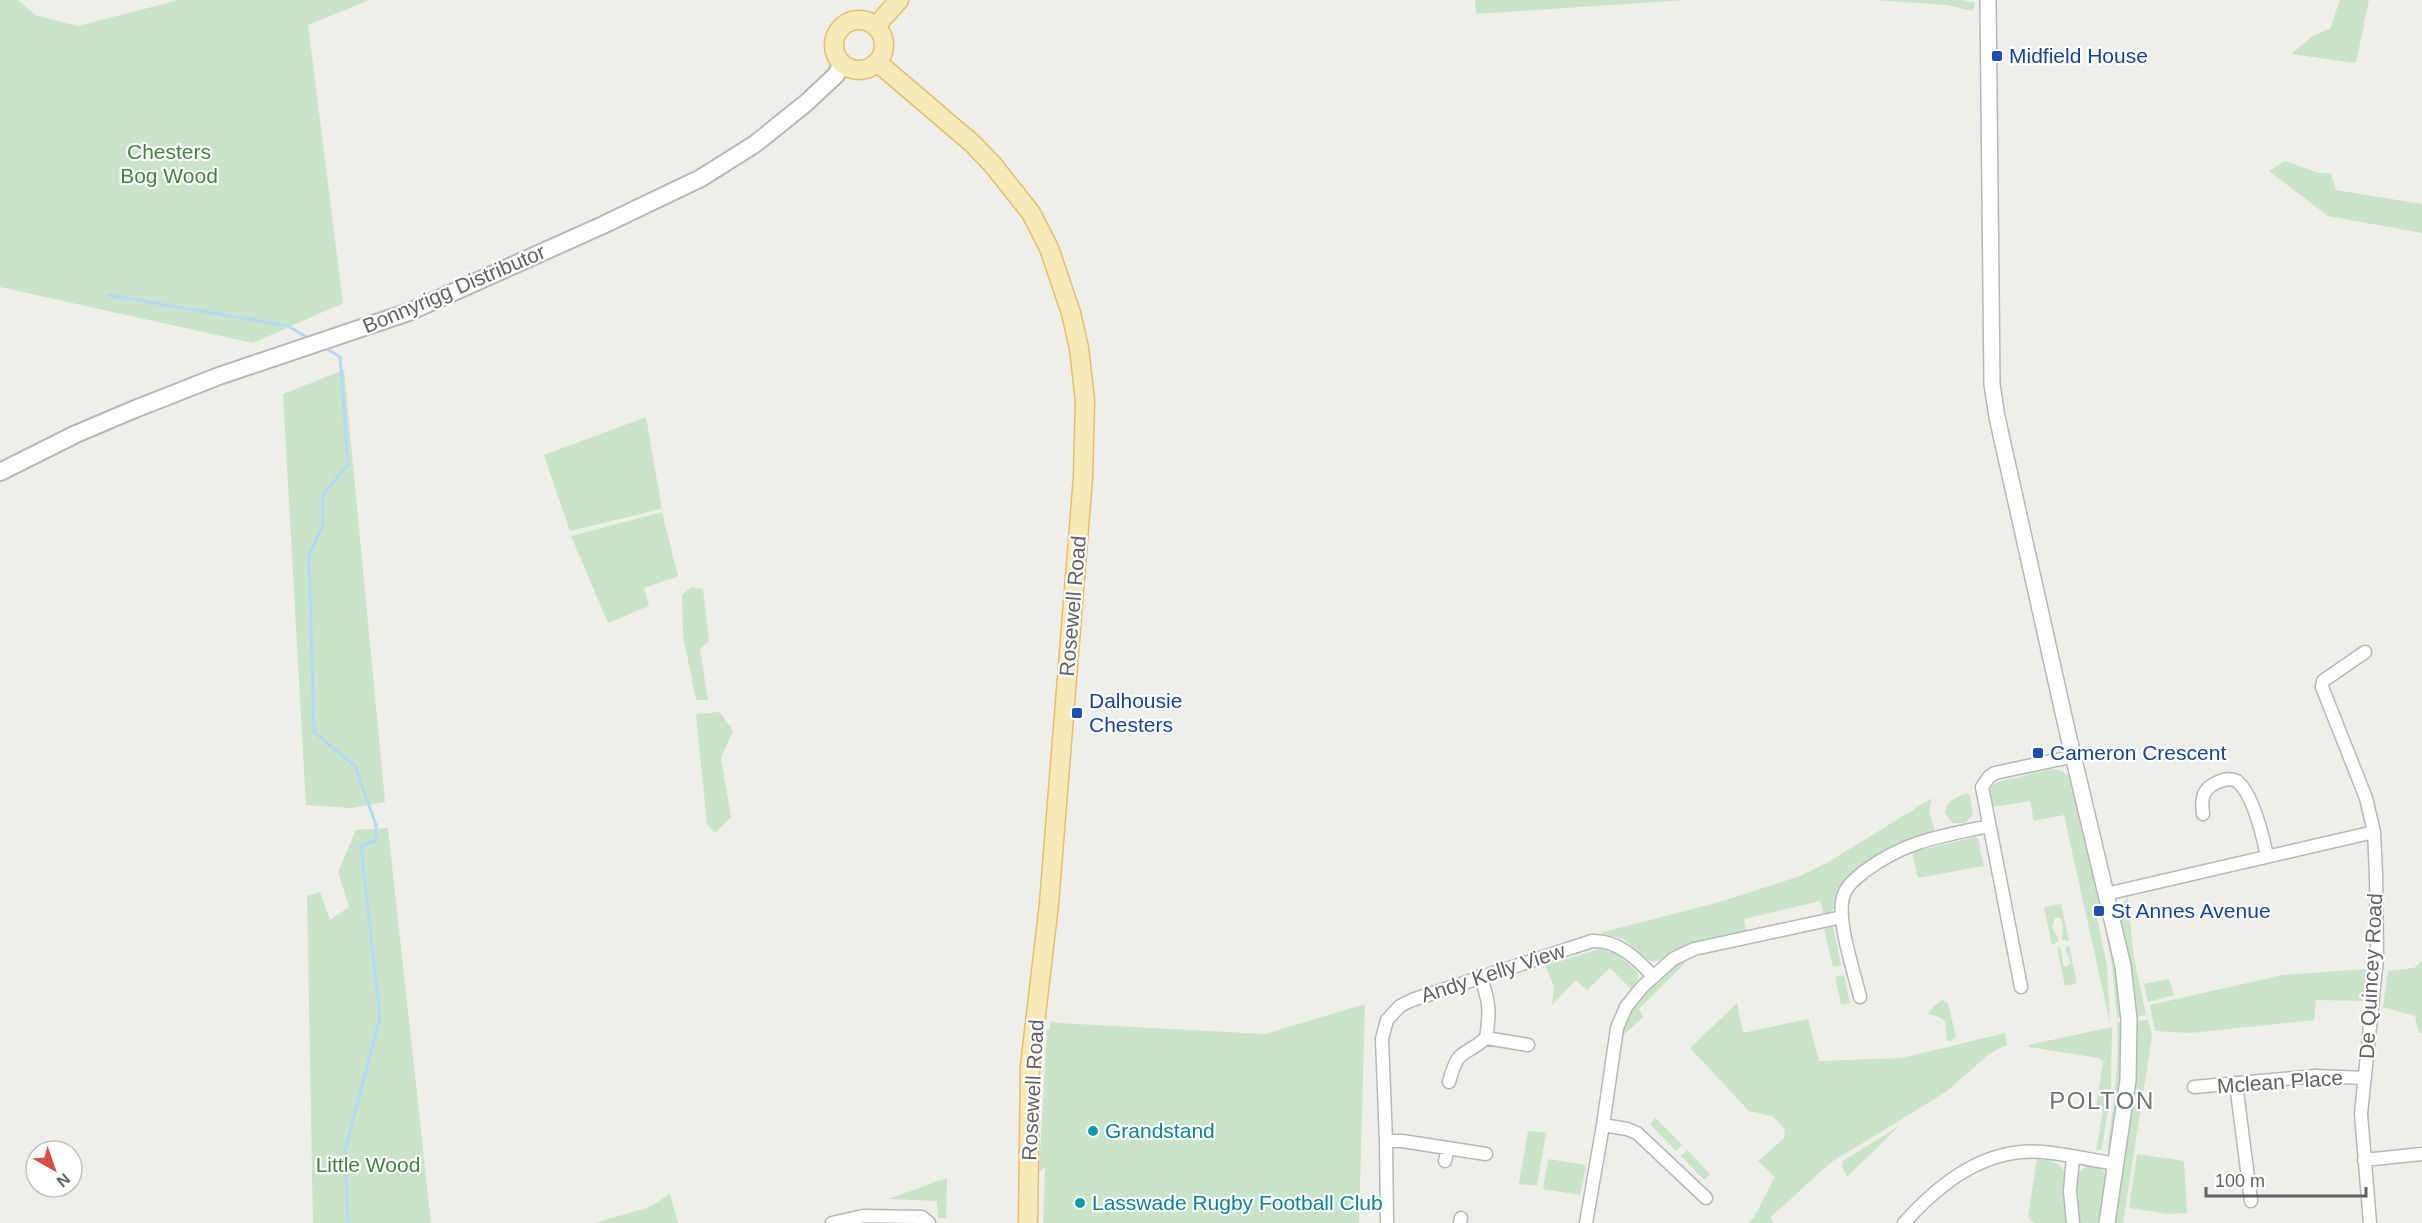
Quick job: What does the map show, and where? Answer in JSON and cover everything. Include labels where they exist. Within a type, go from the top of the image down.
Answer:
[{"type":"main road","points":[[876,26],[899,0]]},
{"type":"main road","points":[[861,20],[876,26],[884,40],[882,55],[878,62],[864,69],[848,68],[836,56],[835,39],[844,24],[861,20]]},
{"type":"main road","name":"Rosewell Road","points":[[878,62],[973,144],[1031,213],[1049,248],[1071,313],[1079,348],[1085,401],[1083,477],[1049,904],[1030,1066],[1029,1223]]},
{"type":"main road","name":"Bonnyrigg Distributor","points":[[0,472],[76,434],[219,376],[409,312],[603,225],[701,178],[755,144],[797,110],[836,75],[842,63]]},
{"type":"street","points":[[1988,0],[1992,384],[1997,417],[2123,966],[2129,1019],[2128,1080],[2108,1223]]},
{"type":"street","name":"De Quincey Road","points":[[2365,652],[2323,681],[2322,687],[2366,798],[2374,832],[2377,958],[2361,1114],[2370,1223]]},
{"type":"street","points":[[2021,987],[1982,787],[1995,773],[2074,756]]},
{"type":"street","points":[[2203,814],[2202,799],[2208,786],[2226,779],[2237,781],[2246,793],[2260,826],[2267,856]]},
{"type":"street","points":[[1860,997],[1842,916],[1844,893],[1849,885],[1890,854],[1908,845],[1989,826]]},
{"type":"street","points":[[2106,894],[2374,832]]},
{"type":"street","points":[[1586,1223],[1617,1028],[1631,1000],[1653,976],[1673,959],[1694,949],[1842,916]]},
{"type":"street","name":"Andy Kelly View","points":[[1387,1223],[1382,1039],[1387,1020],[1400,1006],[1480,976],[1592,941],[1602,941],[1620,947],[1653,976]]},
{"type":"street","points":[[1480,976],[1490,1001],[1486,1038]]},
{"type":"street","points":[[1449,1082],[1456,1060],[1486,1038],[1528,1046]]},
{"type":"street","name":"Mclean Place","points":[[2194,1087],[2316,1076],[2365,1078]]},
{"type":"street","points":[[2236,1084],[2251,1201]]},
{"type":"street","points":[[1603,1125],[1637,1133],[1706,1198]]},
{"type":"street","points":[[1386,1142],[1401,1141],[1486,1154]]},
{"type":"street","points":[[1445,1161],[1448,1148]]},
{"type":"street","points":[[1904,1223],[1933,1192],[1958,1174],[1989,1160],[2020,1152],[2042,1152],[2116,1164]]},
{"type":"street","points":[[2364,1160],[2422,1154]]},
{"type":"street","points":[[2073,1157],[2070,1191],[2073,1223]]},
{"type":"street","points":[[832,1223],[852,1217],[922,1217],[928,1223]]},
{"type":"green space","name":"Chesters Bog Wood","points":[[0,0],[18,0],[35,15],[78,26],[179,0],[369,0],[308,25],[343,303],[253,343],[0,287]]},
{"type":"green space","points":[[1475,0],[1687,0],[1476,14]]},
{"type":"green space","points":[[1873,0],[1962,0],[1975,3],[1973,11],[1947,5]]},
{"type":"green space","points":[[2340,0],[2369,0],[2356,63],[2291,54],[2313,36],[2330,29]]},
{"type":"green space","points":[[2285,161],[2319,173],[2331,173],[2336,190],[2422,204],[2422,233],[2328,216],[2269,171]]},
{"type":"green space","points":[[344,370],[385,802],[352,808],[306,805],[283,394]]},
{"type":"green space","points":[[646,417],[662,509],[570,531],[544,455]]},
{"type":"green space","points":[[662,512],[678,576],[644,588],[649,606],[608,623],[571,536]]},
{"type":"green space","points":[[691,587],[703,589],[709,641],[700,649],[708,700],[696,700],[683,635],[682,595]]},
{"type":"green space","points":[[720,712],[733,731],[721,758],[731,817],[715,833],[707,824],[696,714]]},
{"type":"green space","points":[[2052,769],[2062,771],[2071,777],[2095,869],[2099,904],[2096,913],[2107,966],[2110,1023],[2064,815],[2034,821],[2030,801],[1995,807],[1991,804],[1988,794],[1993,785],[1998,782]]},
{"type":"green space","points":[[1967,793],[1970,796],[1973,815],[1965,823],[1952,823],[1945,813],[1947,805]]},
{"type":"green space","points":[[1932,798],[1929,812],[1935,831],[1897,845],[1853,872],[1845,882],[1837,904],[1824,915],[1820,901],[1744,919],[1746,929],[1743,933],[1653,962],[1624,939],[1600,933],[1723,901],[1800,876],[1827,863]]},
{"type":"green space","name":"Little Wood","points":[[388,828],[431,1223],[313,1223],[307,896],[320,892],[330,920],[349,907],[338,872],[356,830]]},
{"type":"green space","points":[[1975,837],[1978,839],[1984,866],[1918,878],[1912,852]]},
{"type":"green space","points":[[2128,898],[2133,953],[2146,1015],[2135,1017],[2131,972],[2119,917],[2121,904]]},
{"type":"green space","points":[[2061,904],[2069,941],[2062,940],[2063,925],[2061,919],[2055,917],[2052,927],[2059,941],[2052,945],[2044,907]]},
{"type":"green space","points":[[1833,927],[1841,965],[1833,967],[1824,928]]},
{"type":"green space","points":[[2107,938],[2115,957],[2123,1018],[2117,1017]]},
{"type":"green space","points":[[2069,945],[2077,983],[2065,986],[2057,947],[2061,949],[2063,965],[2066,967],[2071,963],[2065,949]]},
{"type":"green space","points":[[1600,949],[1619,955],[1638,973],[1638,979],[1633,985],[1636,987],[1632,990],[1610,968],[1587,990],[1576,980],[1552,1005],[1554,986],[1545,965]]},
{"type":"green space","points":[[1682,961],[1685,963],[1639,1009],[1643,1017],[1622,1036],[1629,1013],[1643,992]]},
{"type":"green space","points":[[2422,961],[2422,1033],[2419,1033],[2415,1016],[2383,1007],[2388,971],[2414,968]]},
{"type":"green space","points":[[2367,969],[2364,1001],[2316,1000],[2314,1020],[2190,1033],[2155,1031],[2150,1005],[2283,975]]},
{"type":"green space","points":[[1844,975],[1850,1003],[1841,1005],[1835,977]]},
{"type":"green space","points":[[2169,979],[2174,995],[2148,1002],[2144,984]]},
{"type":"green space","points":[[1942,1000],[1948,1003],[1956,1037],[1951,1041],[1947,1041],[1946,1024],[1943,1019],[1928,1014]]},
{"type":"green space","points":[[1737,1003],[1743,1033],[1808,1019],[1819,1061],[1902,1058],[2005,1033],[2007,1045],[1989,1054],[1946,1092],[1830,1163],[1770,1218],[1774,1223],[1748,1223],[1754,1217],[1775,1177],[1758,1161],[1784,1138],[1785,1129],[1772,1116],[1749,1111],[1690,1048]]},
{"type":"green space","points":[[1365,1004],[1359,1223],[1043,1223],[1045,1167],[1039,1171],[1047,1030],[1050,1029],[1050,1021],[1265,1034]]},
{"type":"green space","points":[[2148,1020],[2152,1036],[2123,1223],[2114,1223],[2136,1076],[2137,1021]]},
{"type":"green space","points":[[2117,1022],[2123,1022],[2123,1066],[2113,1145],[2107,1151],[2117,1071]]},
{"type":"green space","points":[[2112,1027],[2111,1088],[2102,1149],[2096,1151],[2103,1111],[2097,1109],[2096,1106],[2103,1062],[2099,1058],[2029,1047],[2029,1045]]},
{"type":"green space","points":[[1655,1118],[1682,1145],[1676,1151],[1650,1124]]},
{"type":"green space","points":[[1899,1126],[1847,1177],[1842,1166],[1843,1161]]},
{"type":"green space","points":[[1528,1131],[1546,1133],[1537,1186],[1519,1184]]},
{"type":"green space","points":[[1687,1150],[1710,1174],[1704,1180],[1681,1156]]},
{"type":"green space","points":[[2137,1154],[2184,1161],[2187,1213],[2167,1214],[2129,1208]]},
{"type":"green space","points":[[1548,1159],[1586,1165],[1580,1195],[1543,1189]]},
{"type":"green space","points":[[2037,1159],[2056,1163],[2064,1171],[2066,1223],[2034,1223],[2028,1217]]},
{"type":"green space","points":[[2088,1165],[2100,1169],[2108,1179],[2101,1223],[2078,1223],[2076,1183],[2082,1170]]},
{"type":"green space","points":[[947,1178],[946,1218],[938,1218],[937,1201],[888,1199]]},
{"type":"green space","points":[[670,1194],[678,1223],[594,1223],[647,1208]]},
{"type":"waterway","points":[[108,295],[288,326],[310,339]]},
{"type":"waterway","points":[[324,347],[340,357],[348,465],[323,494],[323,525],[309,555],[314,732],[355,766],[376,825],[376,841],[361,846],[380,1017],[345,1151],[348,1223]]},
{"type":"place","name":"Midfield House","points":[[1997,56]]},
{"type":"place","name":"Dalhousie Chesters","points":[[1077,713]]},
{"type":"place","name":"Cameron Crescent","points":[[2038,753]]},
{"type":"place","name":"St Annes Avenue","points":[[2099,911]]},
{"type":"place","name":"Grandstand","points":[[1093,1131]]},
{"type":"place","name":"Lasswade Rugby Football Club","points":[[1080,1203]]},
{"type":"district","name":"POLTON","points":[[2102,1101]]}]
